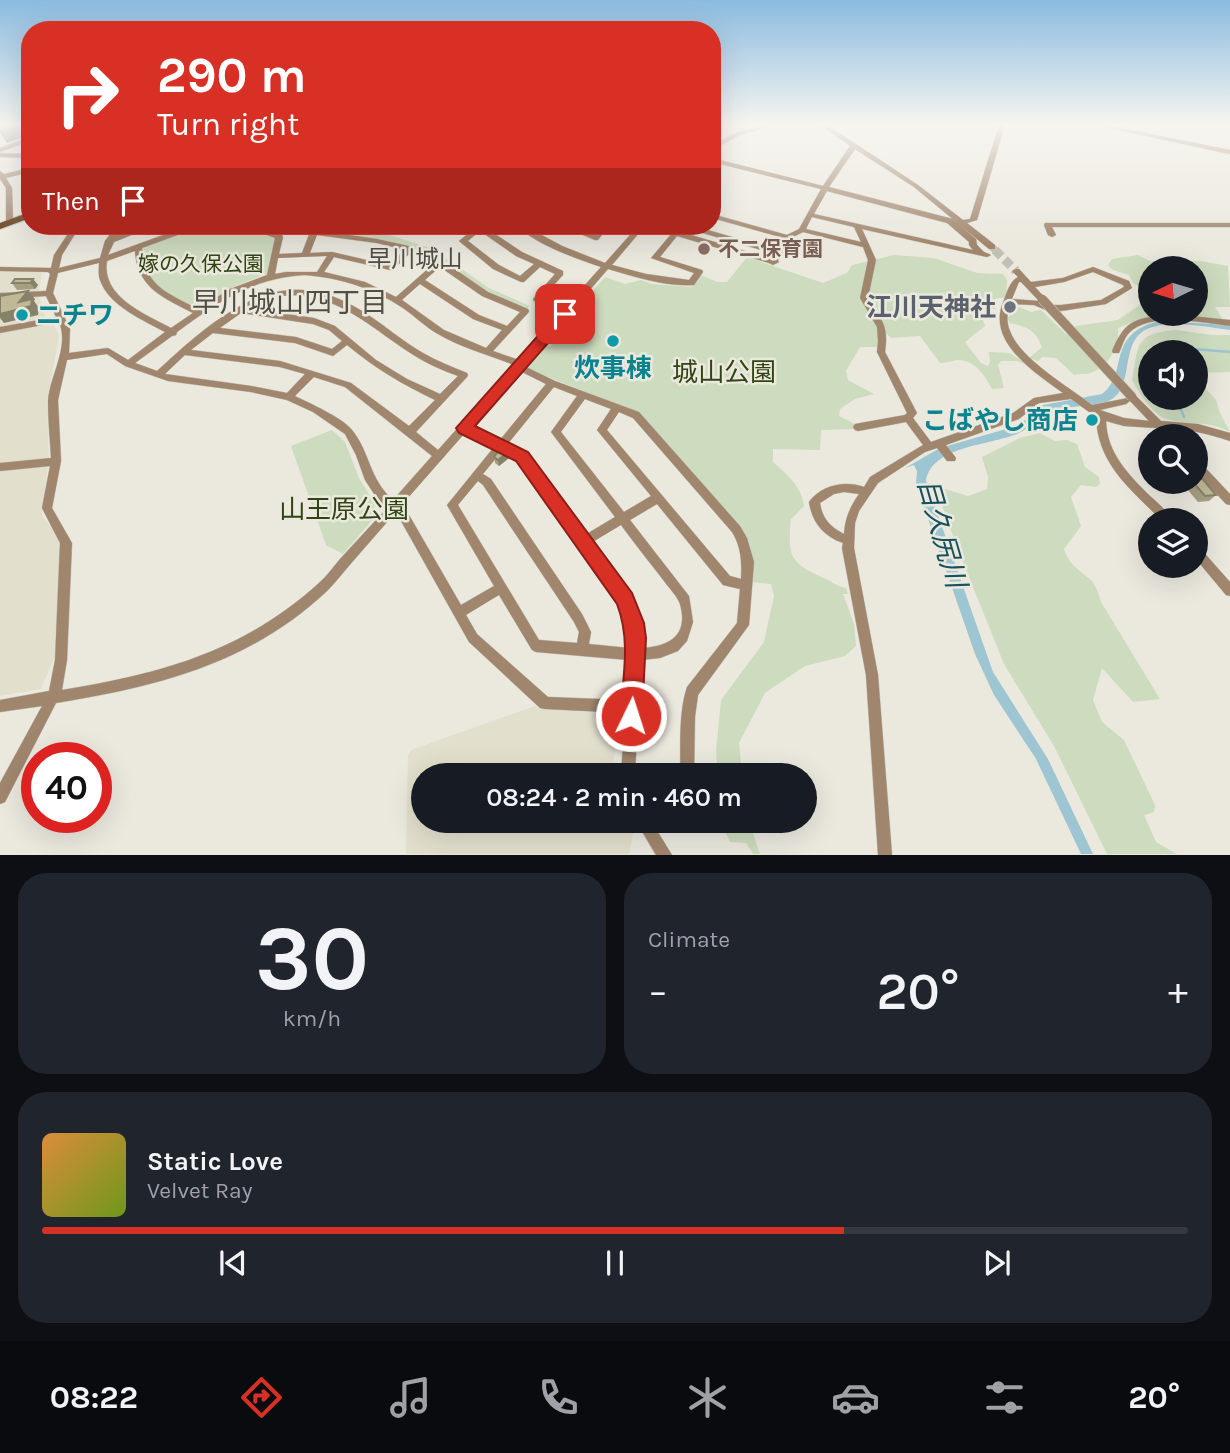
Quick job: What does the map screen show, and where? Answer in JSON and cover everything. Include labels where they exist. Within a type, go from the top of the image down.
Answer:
[{"type":"main road","points":[[3,222],[21,217]]},
{"type":"street","points":[[732,165],[950,220],[984,254],[811,215]]},
{"type":"street","points":[[682,235],[774,262],[788,237],[802,230],[841,165]]},
{"type":"street","points":[[884,165],[964,222],[992,247]]},
{"type":"street","points":[[964,222],[973,220],[990,165]]},
{"type":"street","points":[[3,222],[9,188],[1,176],[21,172]]},
{"type":"street","points":[[721,218],[788,237]]},
{"type":"street","points":[[1152,223],[1152,238]]},
{"type":"street","points":[[1052,235],[1048,225],[1230,225]]},
{"type":"street","points":[[858,227],[872,260],[864,298],[883,327],[885,339],[881,352],[912,413],[908,418],[858,427]]},
{"type":"street","points":[[802,230],[864,245]]},
{"type":"street","points":[[0,796],[52,698],[61,660],[66,543],[47,508],[56,461],[53,400],[66,330],[49,293],[52,271],[60,250],[70,235]]},
{"type":"street","points":[[113,235],[103,260],[102,276],[113,295],[121,303],[173,333]]},
{"type":"street","points":[[109,241],[125,235]]},
{"type":"street","points":[[0,269],[52,271],[103,260],[170,235]]},
{"type":"street","points":[[271,276],[279,237],[274,235]]},
{"type":"street","points":[[306,253],[313,235]]},
{"type":"street","points":[[275,256],[332,254],[390,268],[410,249],[335,235]]},
{"type":"street","points":[[469,235],[463,241],[521,281],[538,264]]},
{"type":"street","points":[[492,235],[538,264],[560,273],[537,299],[569,310]]},
{"type":"street","points":[[534,235],[557,249],[654,281],[691,283],[699,272],[655,258]]},
{"type":"street","points":[[0,706],[178,672],[211,661],[284,621],[324,586],[464,428],[522,367],[634,235]]},
{"type":"street","points":[[641,275],[673,235]]},
{"type":"street","points":[[716,235],[780,253]]},
{"type":"street","points":[[138,247],[138,264],[143,277],[155,288],[201,313]]},
{"type":"street","points":[[320,272],[332,254]]},
{"type":"street","points":[[397,300],[440,263],[485,294],[525,311],[488,351]]},
{"type":"street","points":[[1007,301],[1035,302],[1048,308],[1103,302],[1128,288],[1126,283],[1093,269],[1064,280],[1023,278],[1016,281],[1007,301],[1003,321],[1011,345],[1089,408],[1101,416],[1123,422],[1147,424]]},
{"type":"street","points":[[128,364],[236,290],[271,276],[320,272],[397,300],[441,332],[488,351],[552,383],[636,415],[736,529],[746,550],[747,584],[743,625],[692,692],[688,717],[687,763]]},
{"type":"street","points":[[1023,278],[1129,399],[1158,424]]},
{"type":"street","points":[[421,281],[453,304],[507,329]]},
{"type":"street","points":[[158,375],[183,352],[241,310],[270,297],[302,292],[320,295],[346,305],[372,320],[418,354],[464,375],[410,432]]},
{"type":"street","points":[[0,296],[49,293]]},
{"type":"street","points":[[241,310],[314,321],[332,328],[373,362],[441,399]]},
{"type":"street","points":[[1116,351],[1124,333],[1144,321],[1175,318],[1230,323]]},
{"type":"street","points":[[0,330],[60,319]]},
{"type":"street","points":[[212,330],[296,340],[333,354],[348,340]]},
{"type":"street","points":[[63,357],[99,350],[108,351],[128,364],[158,375],[289,397],[316,410],[348,432],[369,477],[380,494],[405,518],[473,638],[545,703],[632,707]]},
{"type":"street","points":[[183,352],[280,364],[348,385],[439,456]]},
{"type":"street","points":[[289,397],[312,373]]},
{"type":"street","points":[[552,383],[452,505],[536,646],[635,655],[657,654],[672,648],[682,638],[689,616],[685,600],[556,432],[583,395]]},
{"type":"street","points":[[885,855],[872,675],[848,540],[849,523],[864,491],[889,470],[936,445],[1016,416],[1037,400],[1075,396]]},
{"type":"street","points":[[1089,408],[1129,399]]},
{"type":"street","points":[[617,408],[602,430],[727,581],[747,584]]},
{"type":"street","points":[[1101,416],[1100,432],[1108,454],[1127,480],[1156,508]]},
{"type":"street","points":[[908,418],[951,457]]},
{"type":"street","points":[[464,428],[501,444],[522,457],[625,599],[634,623],[635,655],[629,763]]},
{"type":"street","points":[[1208,430],[1230,436]]},
{"type":"street","points":[[0,467],[56,461]]},
{"type":"street","points":[[476,475],[487,482],[578,618],[585,632],[582,649]]},
{"type":"street","points":[[1208,478],[1230,501]]},
{"type":"street","points":[[848,540],[836,537],[826,529],[815,510],[814,502],[819,496],[854,486],[864,491]]},
{"type":"street","points":[[584,541],[657,498]]},
{"type":"street","points":[[1208,565],[1230,591]]},
{"type":"street","points":[[458,613],[501,588]]},
{"type":"street","points":[[651,833],[665,855]]},
{"type":"shaded area","points":[[0,270],[42,273],[39,291],[31,298],[39,297],[46,319],[0,328]]},
{"type":"shaded area","points":[[54,325],[59,336],[47,402],[49,459],[0,465],[0,333]]},
{"type":"shaded area","points":[[48,466],[42,516],[55,531],[59,541],[60,560],[54,658],[41,689],[0,696],[0,470]]},
{"type":"shaded area","points":[[535,706],[541,709],[617,714],[614,763],[411,763],[411,833],[633,833],[629,854],[406,854],[408,755],[411,750]]},
{"type":"green space","name":"嫁の久保公園","points":[[174,235],[281,235],[276,239],[268,273],[233,287],[198,309],[159,287],[152,280],[144,261],[143,247]]},
{"type":"green space","name":"嫁の久保公園","points":[[349,235],[390,235],[433,249],[428,252]]},
{"type":"green space","points":[[436,251],[489,288],[530,306],[526,309],[481,288],[432,255]]},
{"type":"green space","name":"城山公園","points":[[894,255],[934,258],[977,273],[1003,274],[1007,280],[1006,297],[995,299],[995,309],[980,311],[985,326],[965,342],[981,363],[988,366],[989,352],[1010,353],[1029,366],[1017,361],[1001,361],[998,365],[1004,388],[992,389],[974,365],[957,360],[940,363],[920,336],[891,338],[883,330],[880,347],[860,347],[846,371],[848,380],[874,394],[855,399],[840,409],[839,416],[857,425],[859,429],[821,430],[820,450],[773,449],[773,462],[797,487],[803,499],[804,506],[791,519],[791,551],[798,564],[846,588],[848,594],[843,594],[854,624],[856,646],[845,656],[805,666],[765,693],[739,743],[741,763],[717,763],[721,700],[764,642],[774,596],[771,584],[751,582],[749,551],[638,413],[526,368],[546,345],[550,347],[572,325],[568,323],[569,318],[605,277],[625,284],[641,280],[652,284],[691,287],[701,275],[717,282],[727,282],[747,257],[823,283],[847,273],[852,265]]},
{"type":"green space","points":[[1140,256],[1138,286],[1129,275],[1113,270],[1108,265],[1112,259]]},
{"type":"green space","points":[[1208,262],[1228,266],[1230,307],[1215,307],[1223,320],[1208,319]]},
{"type":"green space","points":[[1138,306],[1138,321],[1118,328],[1115,349],[1107,361],[1088,374],[1074,375],[1056,358],[1042,357],[1038,361],[1029,358],[1042,347],[1039,341],[1033,333],[1010,323],[1007,318],[1019,307],[1031,312],[1041,310],[1067,335],[1076,326],[1118,320]]},
{"type":"green space","points":[[1176,330],[1230,335],[1230,372],[1208,373],[1208,340],[1143,340],[1152,334]]},
{"type":"green space","points":[[1138,350],[1138,390],[1132,380]]},
{"type":"green space","points":[[1208,391],[1216,400],[1230,432],[1213,425],[1179,422],[1159,415],[1153,410],[1208,410]]},
{"type":"green space","name":"山王原公園","points":[[332,430],[345,442],[359,478],[374,502],[375,517],[343,554],[326,545],[291,446]]},
{"type":"green space","points":[[1040,433],[1055,441],[1067,440],[1077,444],[1085,467],[1099,477],[1100,484],[1096,487],[1081,485],[1071,497],[1081,526],[1064,549],[1071,563],[1091,580],[1101,602],[1160,699],[1133,702],[1102,668],[1093,700],[1102,722],[1124,740],[1155,805],[1154,812],[1144,815],[1156,842],[1177,854],[1107,854],[1054,746],[1004,664],[939,496],[945,489],[968,496],[987,489],[988,477],[982,457],[1020,438]]},
{"type":"green space","points":[[726,833],[753,833],[760,854],[753,854],[746,843],[730,842]]},
{"type":"water","points":[[1230,325],[1230,330],[1198,326]]},
{"type":"water","name":"目久尻川","points":[[1154,326],[1137,337],[1124,381],[1113,399],[1049,412],[1019,433],[950,453],[931,469],[926,481],[993,672],[1048,759],[1093,854],[1081,854],[1036,759],[994,695],[975,654],[916,484],[917,471],[914,465],[905,468],[940,448],[1013,427],[1043,405],[1102,394],[1115,376],[1124,344],[1143,327]]},
{"type":"building","points":[[15,279],[33,279],[30,283],[12,283]]},
{"type":"building","points":[[28,291],[19,302],[32,299],[31,306],[0,314],[0,296]]},
{"type":"building","points":[[501,448],[508,452],[498,460],[494,457]]},
{"type":"building","points":[[1208,486],[1216,495],[1203,494],[1208,494]]},
{"type":"waterway","points":[[1208,350],[1230,352]]},
{"type":"waterway","points":[[1181,410],[1184,417]]},
{"type":"tunnel","points":[[992,247],[1016,271]]},
{"type":"place","name":"不二保育園","points":[[704,249]]},
{"type":"place","name":"江川天神社","points":[[1010,307]]},
{"type":"place","name":"ニチワ","points":[[22,315]]},
{"type":"place","name":"炊事棟","points":[[613,341]]},
{"type":"place","name":"こばやし商店","points":[[1092,420]]},
{"type":"district","name":"早川城山","points":[[415,259]]},
{"type":"district","name":"早川城山四丁目","points":[[290,302]]},
{"type":"route","points":[[565,314],[464,428],[505,446],[522,457],[625,599],[634,623],[636,638],[631,716]]}]
